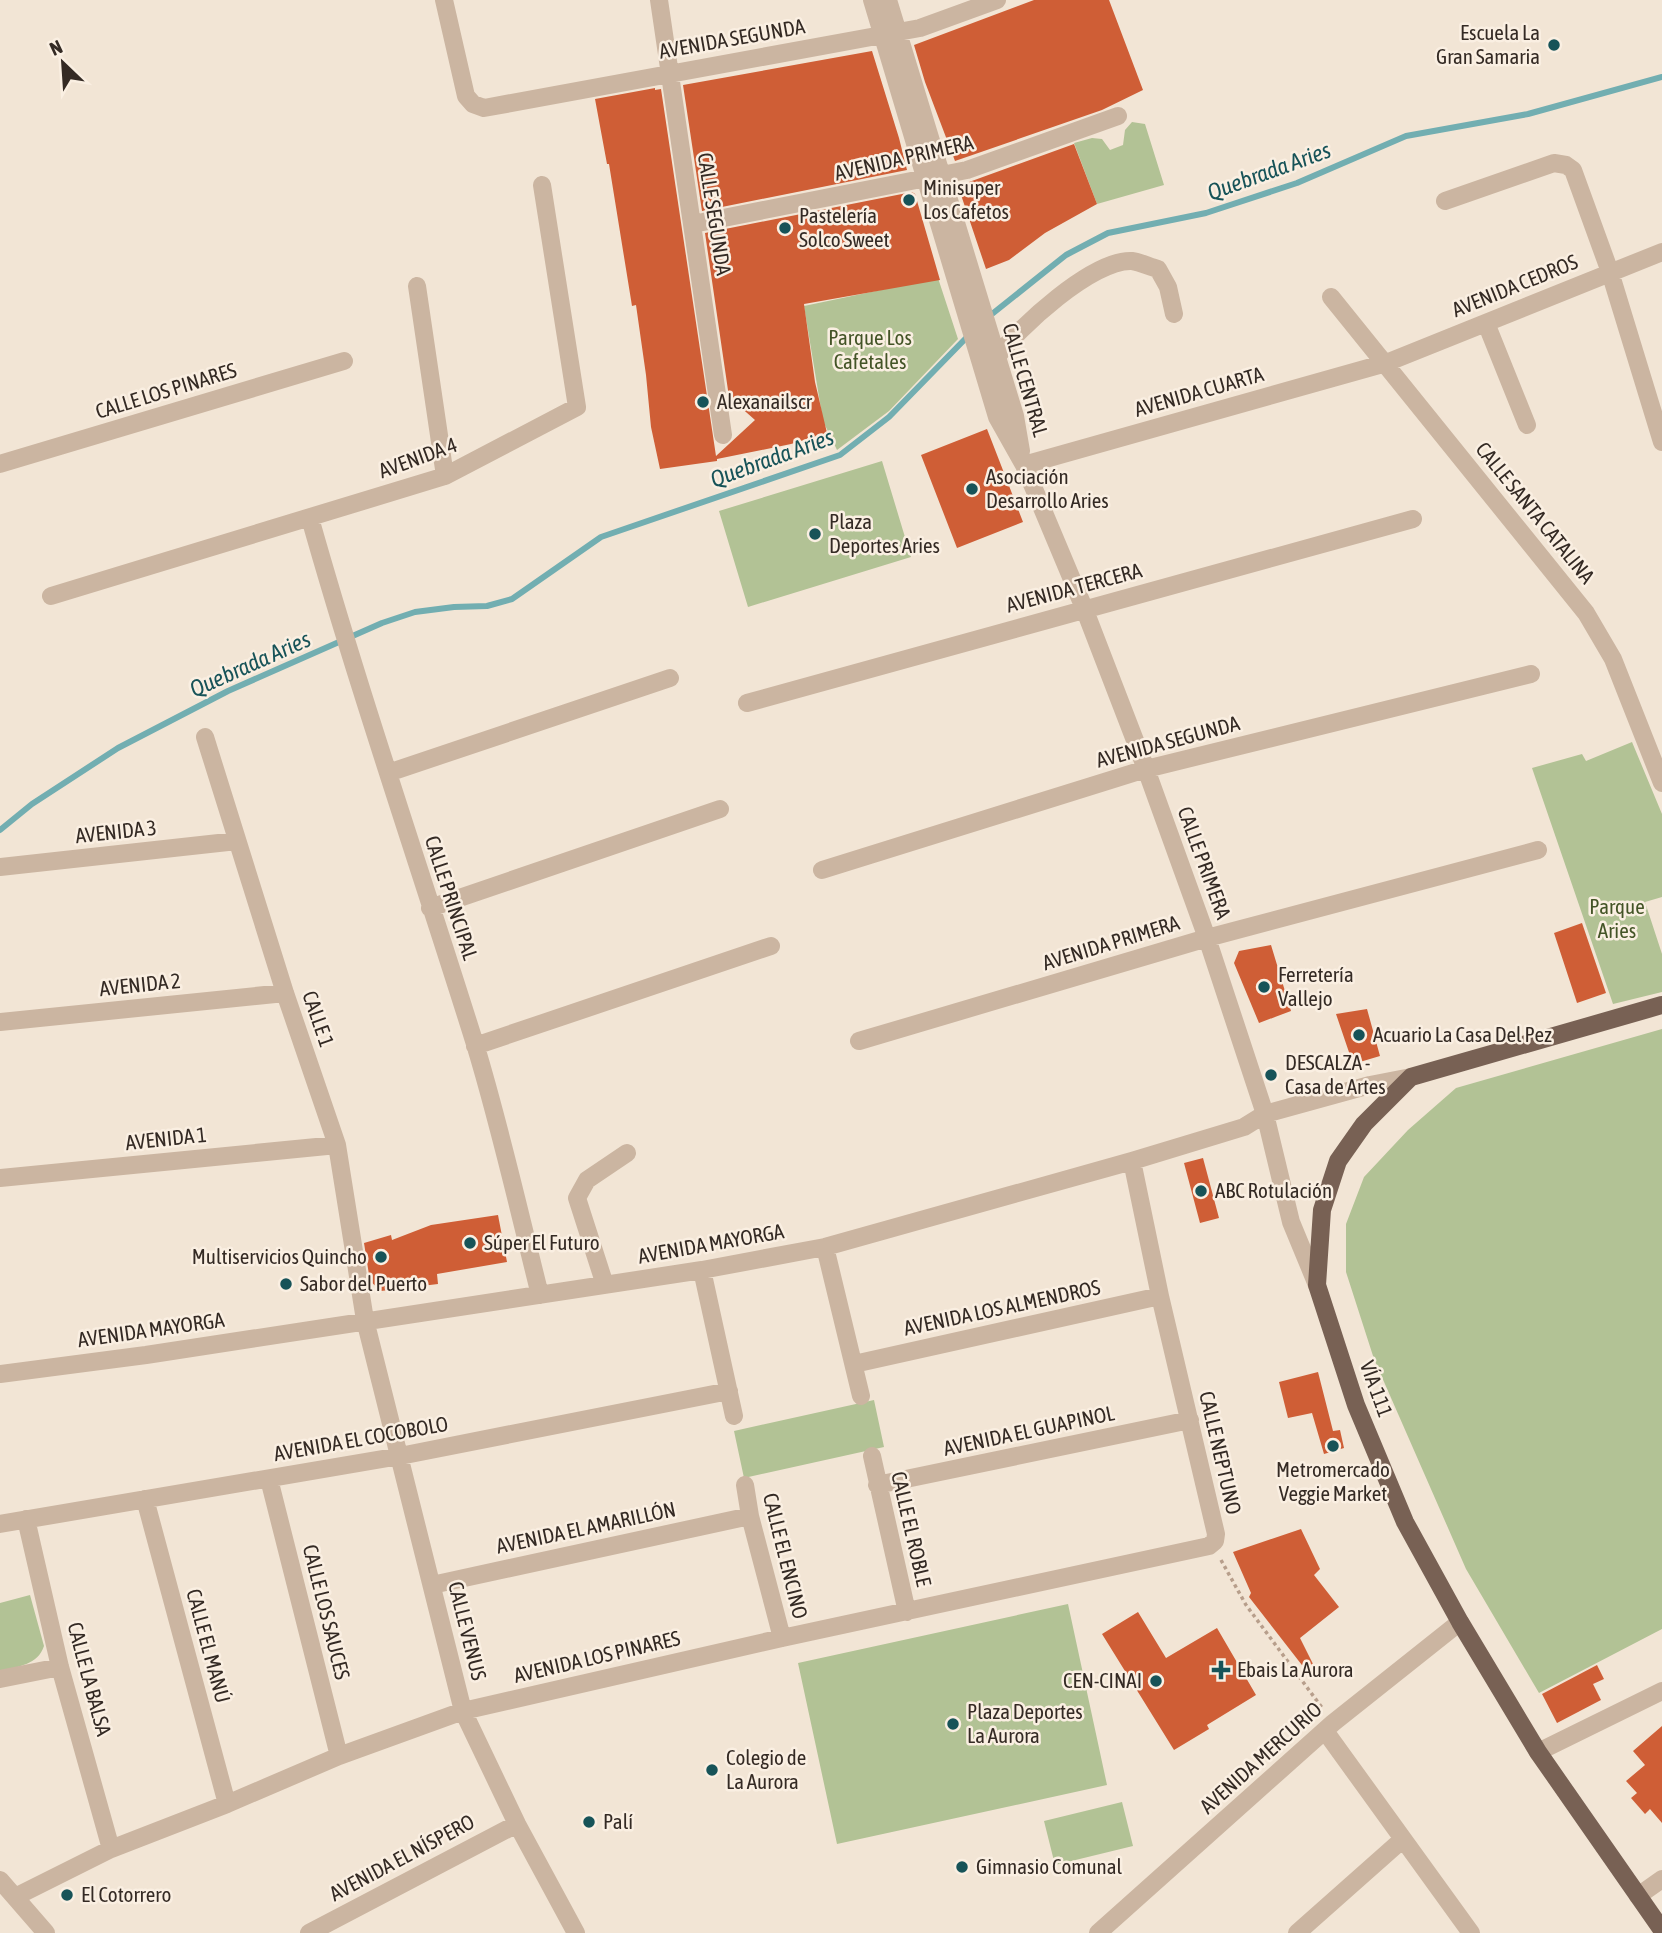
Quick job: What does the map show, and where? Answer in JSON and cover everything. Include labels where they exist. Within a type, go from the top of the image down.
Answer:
[{"type":"main road","name":"VÍA 111","points":[[1662,1005],[1411,1077],[1364,1124],[1338,1161],[1322,1210],[1317,1285],[1356,1405],[1400,1510],[1460,1622],[1538,1752],[1662,1930]]},
{"type":"street","name":"AVENIDA SEGUNDA","points":[[444,0],[466,96],[473,104],[484,108],[920,28],[998,0]]},
{"type":"street","name":"CALLE SEGUNDA","points":[[659,0],[723,435]]},
{"type":"street","name":"CALLE CENTRAL","points":[[872,0],[890,34],[973,308],[997,417],[1024,465]]},
{"type":"street","name":"CALLE CENTRAL","points":[[888,0],[890,34]]},
{"type":"street","name":"AVENIDA PRIMERA","points":[[694,224],[967,170],[1118,116]]},
{"type":"street","points":[[1445,201],[1554,163],[1566,165],[1573,170],[1656,402],[1662,442]]},
{"type":"street","name":"AVENIDA 4","points":[[51,596],[445,476],[577,407],[542,185]]},
{"type":"street","name":"AVENIDA CEDROS","points":[[1386,363],[1662,251]]},
{"type":"street","points":[[996,358],[1033,318],[1069,289],[1109,266],[1132,261],[1158,269],[1168,287],[1174,314]]},
{"type":"street","points":[[417,286],[445,476]]},
{"type":"street","name":"CALLE SANTA CATALINA","points":[[1331,297],[1586,613],[1613,659],[1662,783]]},
{"type":"street","points":[[1486,323],[1527,425]]},
{"type":"street","name":"CALLE CENTRAL","points":[[982,340],[996,358],[1015,416],[1024,465]]},
{"type":"street","name":"CALLE LOS PINARES","points":[[0,464],[344,361]]},
{"type":"street","name":"AVENIDA CUARTA","points":[[1024,465],[1386,363]]},
{"type":"street","name":"CALLE PRIMERA","points":[[1024,465],[1084,608],[1207,938],[1265,1114],[1291,1222],[1317,1285]]},
{"type":"street","name":"CALLE PRINCIPAL","points":[[310,518],[334,603],[475,1046],[540,1295]]},
{"type":"street","name":"AVENIDA TERCERA","points":[[747,703],[1413,519]]},
{"type":"street","name":"AVENIDA SEGUNDA","points":[[822,870],[1146,769],[1531,674]]},
{"type":"street","points":[[388,774],[670,678]]},
{"type":"street","name":"CALLE 1","points":[[205,737],[285,993],[337,1145],[365,1320]]},
{"type":"street","points":[[430,908],[720,809]]},
{"type":"street","name":"AVENIDA 3","points":[[0,867],[237,841]]},
{"type":"street","name":"AVENIDA PRIMERA","points":[[859,1041],[1207,938],[1538,850]]},
{"type":"street","points":[[475,1046],[771,946]]},
{"type":"street","name":"AVENIDA 2","points":[[0,1022],[285,993]]},
{"type":"street","name":"AVENIDA MAYORGA","points":[[0,1374],[146,1355],[605,1285],[825,1247],[1132,1161],[1244,1127],[1265,1114],[1370,1085],[1411,1077]]},
{"type":"street","name":"AVENIDA 1","points":[[0,1178],[337,1145]]},
{"type":"street","points":[[605,1285],[577,1198],[587,1180],[627,1153]]},
{"type":"street","name":"CALLE NEPTUNO","points":[[1132,1161],[1160,1296],[1216,1534],[1215,1541]]},
{"type":"street","points":[[825,1247],[861,1396]]},
{"type":"street","points":[[702,1270],[734,1416]]},
{"type":"street","name":"AVENIDA LOS ALMENDROS","points":[[854,1364],[1160,1296]]},
{"type":"street","name":"CALLE VENUS","points":[[365,1320],[463,1711],[517,1824],[576,1933]]},
{"type":"street","name":"AVENIDA EL COCOBOLO","points":[[0,1524],[400,1456],[729,1391]]},
{"type":"street","name":"AVENIDA EL GUAPINOL","points":[[877,1485],[1190,1420]]},
{"type":"street","name":"CALLE EL ROBLE","points":[[872,1456],[907,1612]]},
{"type":"street","name":"CALLE LOS SAUCES","points":[[269,1479],[339,1756]]},
{"type":"street","name":"CALLE EL ENCINO","points":[[745,1485],[750,1516],[782,1638]]},
{"type":"street","name":"CALLE EL MANÚ","points":[[145,1499],[227,1804]]},
{"type":"street","name":"AVENIDA EL AMARILLÓN","points":[[432,1586],[750,1516]]},
{"type":"street","name":"CALLE LA BALSA","points":[[26,1519],[60,1667],[111,1849]]},
{"type":"street","name":"AVENIDA LOS PINARES","points":[[15,1897],[111,1849],[227,1804],[339,1756],[463,1711],[782,1638],[1209,1546],[1215,1541]]},
{"type":"street","name":"AVENIDA MERCURIO","points":[[1098,1933],[1329,1727],[1460,1622]]},
{"type":"street","points":[[0,1679],[60,1667]]},
{"type":"street","points":[[1538,1752],[1662,1691]]},
{"type":"street","points":[[1329,1727],[1403,1839],[1471,1933]]},
{"type":"street","name":"AVENIDA EL NÍSPERO","points":[[309,1933],[517,1824]]},
{"type":"street","points":[[1297,1933],[1403,1839]]},
{"type":"street","points":[[1638,1896],[1662,1879]]},
{"type":"street","points":[[0,1880],[46,1933]]},
{"type":"path","name":"CALLE NEPTUNO","points":[[1215,1541],[1230,1577],[1246,1605],[1329,1727]]},
{"type":"green space","points":[[1132,122],[1145,124],[1164,185],[1097,204],[1074,143],[1092,138],[1102,139],[1110,150],[1123,145],[1125,130]]},
{"type":"green space","name":"Parque Los Cafetales","points":[[938,278],[958,339],[889,411],[837,450],[823,421],[804,306]]},
{"type":"green space","name":"Plaza Deportes Aries","points":[[882,461],[911,557],[748,607],[719,511]]},
{"type":"green space","name":"Parque Aries","points":[[1632,742],[1662,814],[1662,897],[1645,902],[1662,954],[1662,992],[1613,1004],[1532,768],[1582,754],[1586,761]]},
{"type":"green space","points":[[1662,1029],[1662,1629],[1539,1693],[1466,1569],[1374,1359],[1346,1272],[1346,1224],[1364,1177],[1408,1130],[1456,1088]]},
{"type":"green space","points":[[874,1400],[884,1447],[744,1478],[734,1431]]},
{"type":"green space","points":[[30,1595],[44,1646],[32,1661],[0,1672],[0,1603]]},
{"type":"green space","name":"Plaza Deportes La Aurora","points":[[1068,1604],[1107,1785],[837,1844],[798,1663]]},
{"type":"green space","points":[[1122,1802],[1133,1846],[1055,1865],[1044,1821]]},
{"type":"building","points":[[1034,0],[1109,0],[1143,90],[1102,110],[955,161],[914,45]]},
{"type":"building","points":[[872,51],[907,170],[702,211],[683,85]]},
{"type":"building","points":[[661,89],[716,456],[755,420],[729,397],[705,233],[912,192],[915,194],[940,280],[804,304],[815,382],[827,433],[717,461],[660,469],[651,427],[636,305],[632,306],[609,164],[595,99]]},
{"type":"building","points":[[1074,144],[1097,204],[1045,233],[1009,260],[986,269],[958,186]]},
{"type":"building","name":"Asociación Desarrollo Aries","points":[[987,429],[1023,522],[957,548],[921,455]]},
{"type":"building","points":[[1582,923],[1606,993],[1577,1003],[1554,933]]},
{"type":"building","name":"Ferretería Vallejo","points":[[1271,945],[1291,1011],[1259,1023],[1234,963],[1239,951]]},
{"type":"building","name":"Acuario La Casa Del Pez","points":[[1367,1009],[1380,1056],[1353,1064],[1336,1014]]},
{"type":"building","name":"ABC Rotulación","points":[[1203,1158],[1219,1218],[1200,1223],[1184,1163]]},
{"type":"building","points":[[498,1215],[507,1262],[437,1274],[438,1284],[381,1291],[370,1281],[364,1243],[391,1235],[392,1240],[431,1225]]},
{"type":"building","points":[[1318,1372],[1333,1431],[1340,1430],[1344,1448],[1324,1454],[1312,1413],[1288,1418],[1279,1382]]},
{"type":"building","points":[[1301,1529],[1320,1569],[1314,1575],[1339,1607],[1300,1638],[1318,1674],[1312,1678],[1249,1597],[1251,1593],[1233,1552]]},
{"type":"building","points":[[1138,1612],[1166,1658],[1217,1628],[1256,1695],[1207,1725],[1209,1729],[1174,1750],[1102,1634]]},
{"type":"building","points":[[1597,1665],[1604,1679],[1593,1684],[1601,1700],[1557,1723],[1542,1694]]},
{"type":"building","points":[[1662,1726],[1662,1823],[1650,1809],[1645,1814],[1631,1798],[1637,1793],[1626,1781],[1645,1765],[1633,1751]]},
{"type":"waterway","name":"Quebrada Aries","points":[[987,318],[1066,255],[1108,233],[1206,213],[1297,183],[1406,136],[1528,114],[1662,77]]},
{"type":"waterway","name":"Quebrada Aries","points":[[0,830],[32,804],[118,748],[228,691],[382,623],[415,612],[487,606],[512,599],[601,537],[840,455],[889,417],[969,335]]},
{"type":"place","name":"Escuela La Gran Samaria","points":[[1554,45]]},
{"type":"place","name":"Minisuper Los Cafetos","points":[[909,200]]},
{"type":"place","name":"Pastelería Solco Sweet","points":[[785,228]]},
{"type":"place","name":"Alexanailscr","points":[[703,402]]},
{"type":"place","name":"Asociación Desarrollo Aries","points":[[972,489]]},
{"type":"place","name":"Plaza Deportes Aries","points":[[815,534]]},
{"type":"place","name":"Ferretería Vallejo","points":[[1264,987]]},
{"type":"place","name":"Acuario La Casa Del Pez","points":[[1359,1035]]},
{"type":"place","name":"DESCALZA - Casa de Artes","points":[[1271,1075]]},
{"type":"place","name":"ABC Rotulación","points":[[1201,1191]]},
{"type":"place","name":"Súper El Futuro","points":[[470,1243]]},
{"type":"place","name":"Multiservicios Quincho","points":[[381,1257]]},
{"type":"place","name":"Sabor del Puerto","points":[[286,1284]]},
{"type":"place","name":"Metromercado Veggie Market","points":[[1333,1446]]},
{"type":"place","name":"Ebais La Aurora","points":[[1221,1670]]},
{"type":"place","name":"CEN-CINAI","points":[[1156,1681]]},
{"type":"place","name":"Plaza Deportes La Aurora","points":[[953,1724]]},
{"type":"place","name":"Colegio de La Aurora","points":[[712,1770]]},
{"type":"place","name":"Palí","points":[[589,1822]]},
{"type":"place","name":"Gimnasio Comunal","points":[[962,1867]]},
{"type":"place","name":"El Cotorrero","points":[[67,1895]]}]
